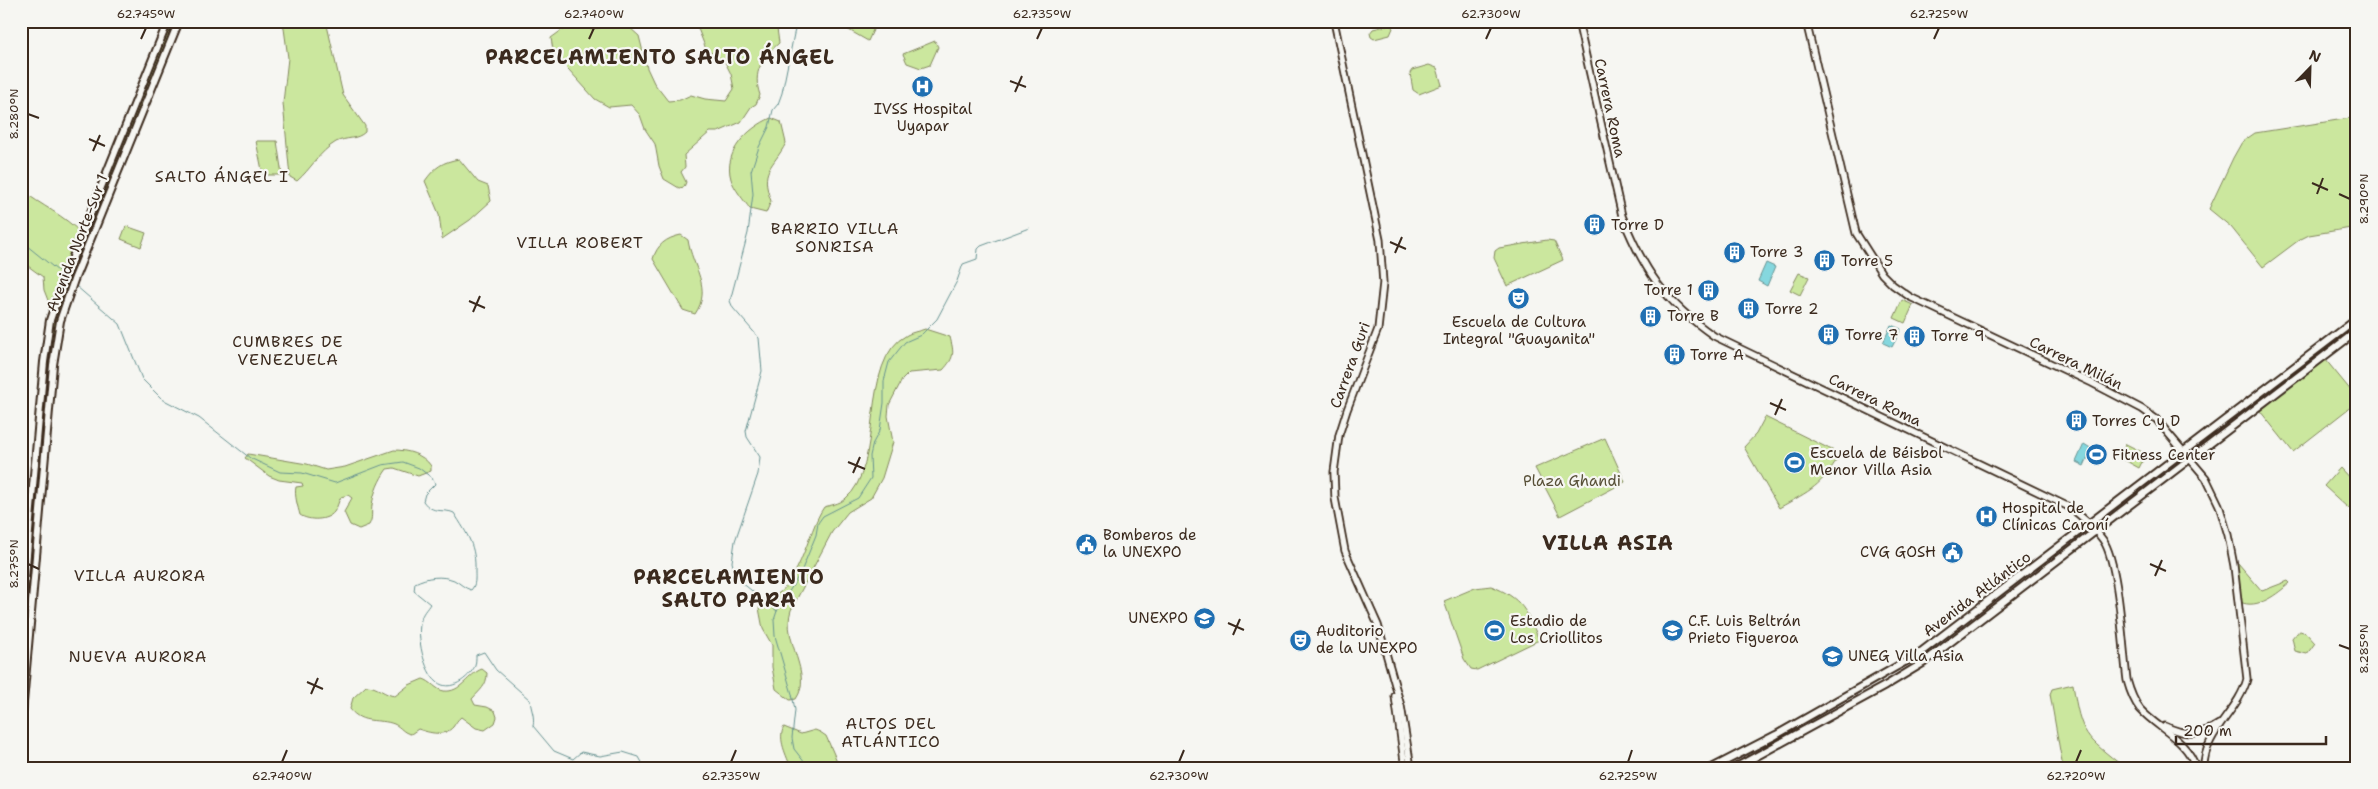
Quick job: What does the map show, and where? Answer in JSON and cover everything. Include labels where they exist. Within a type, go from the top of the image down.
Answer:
[{"type":"main road","name":"Avenida Norte-Sur 1","points":[[21,622],[45,348],[60,289],[168,21]]},
{"type":"main road","name":"Avenida Norte-Sur 1","points":[[21,725],[53,365],[60,321],[78,270],[179,21]]},
{"type":"main road","name":"Avenida Atlántico","points":[[1712,768],[1769,739],[1917,655],[2357,318]]},
{"type":"main road","name":"Avenida Atlántico","points":[[1735,768],[1885,686],[1923,663],[2055,563],[2094,530],[2190,460],[2357,331]]},
{"type":"street","name":"Carrera Guri","points":[[1334,21],[1380,240],[1382,277],[1378,328],[1346,410],[1339,435],[1334,472],[1335,498],[1345,551],[1378,625],[1394,681],[1401,706],[1411,768]]},
{"type":"street","name":"Carrera Roma","points":[[1578,21],[1622,216],[1633,245],[1655,282],[1672,303],[1714,336],[2067,506],[2089,524],[2104,540],[2114,570],[2127,680],[2132,696],[2140,709],[2181,743],[2192,756],[2196,768]]},
{"type":"street","name":"Carrera Milán","points":[[1806,21],[1856,233],[1882,274],[1910,297],[2092,383],[2142,409],[2156,420],[2206,478],[2219,505],[2228,535],[2247,679],[2244,692],[2210,742],[2204,768]]},
{"type":"street","name":"Carrera Guri","points":[[1394,681],[1405,768]]},
{"type":"street","points":[[2157,723],[2175,731],[2190,734],[2209,731],[2223,721]]},
{"type":"green space","points":[[168,21],[179,21],[60,321],[21,725],[21,622],[51,308],[44,290],[43,277],[21,261],[21,190],[61,216],[82,234]]},
{"type":"green space","points":[[283,21],[326,21],[343,95],[365,126],[365,132],[362,135],[340,140],[330,146],[297,181],[290,177],[283,103],[288,58]]},
{"type":"green space","points":[[695,21],[776,21],[779,43],[763,60],[760,66],[757,79],[760,95],[756,104],[751,107],[741,122],[718,132],[710,132],[684,155],[685,167],[681,172],[686,182],[684,187],[679,188],[664,179],[659,166],[655,144],[645,129],[640,115],[631,105],[609,107],[595,99],[560,60],[553,50],[551,38],[562,30],[581,27],[592,29],[617,25],[629,27],[639,36],[647,68],[654,83],[668,101],[680,100],[691,95],[705,99],[726,101],[734,89],[731,74],[725,62],[706,49]]},
{"type":"green space","points":[[833,21],[891,21],[874,28],[868,41]]},
{"type":"green space","points":[[1390,25],[1393,28],[1390,35],[1374,39],[1371,37],[1370,33],[1373,29]]},
{"type":"green space","points":[[935,41],[938,47],[930,65],[921,68],[907,63],[903,54]]},
{"type":"green space","points":[[1429,65],[1437,68],[1442,85],[1419,94],[1413,90],[1410,73],[1412,70]]},
{"type":"green space","points":[[2357,117],[2357,227],[2309,235],[2299,240],[2263,267],[2231,227],[2209,209],[2242,142],[2255,133]]},
{"type":"green space","points":[[771,118],[781,122],[786,143],[767,175],[766,182],[771,201],[766,213],[750,209],[734,187],[729,169],[734,150],[739,142],[762,122]]},
{"type":"green space","points":[[256,141],[277,141],[282,175],[263,175]]},
{"type":"green space","points":[[459,159],[478,182],[488,186],[491,201],[470,220],[442,239],[439,214],[425,181],[439,166]]},
{"type":"green space","points":[[126,226],[146,233],[141,247],[121,239]]},
{"type":"green space","points":[[681,235],[688,240],[702,286],[700,304],[695,314],[683,310],[653,259],[663,243]]},
{"type":"green space","points":[[1547,240],[1554,241],[1563,260],[1507,286],[1494,258],[1495,251],[1499,248]]},
{"type":"green space","points":[[1799,273],[1809,277],[1800,295],[1790,290]]},
{"type":"green space","points":[[1902,300],[1913,305],[1905,323],[1894,318]]},
{"type":"green space","points":[[925,329],[950,337],[953,351],[952,358],[943,370],[909,373],[902,380],[889,405],[888,416],[893,442],[882,478],[871,498],[848,512],[832,532],[791,610],[790,633],[800,668],[801,689],[796,699],[790,700],[776,689],[772,667],[772,645],[763,629],[759,608],[765,598],[776,595],[794,575],[824,507],[843,501],[857,484],[865,464],[876,390],[882,367],[892,348],[907,335]]},
{"type":"green space","points":[[2325,359],[2357,398],[2357,402],[2293,452],[2260,411]]},
{"type":"green space","name":"Escuela de Béisbol Menor Villa Asia","points":[[1765,417],[1840,454],[1821,481],[1799,497],[1779,508],[1744,447],[1756,434]]},
{"type":"green space","name":"Plaza Ghandi","points":[[1605,438],[1625,482],[1560,516],[1535,468]]},
{"type":"green space","points":[[2126,444],[2146,454],[2139,468],[2119,457]]},
{"type":"green space","points":[[394,450],[409,452],[424,458],[431,466],[431,471],[418,476],[394,468],[387,469],[376,491],[369,525],[359,529],[350,525],[344,512],[352,498],[348,495],[341,497],[334,512],[327,517],[318,519],[304,517],[300,515],[296,501],[296,487],[303,486],[302,483],[279,480],[269,476],[245,458],[248,454],[307,464],[326,470],[345,467]]},
{"type":"green space","points":[[2340,468],[2354,483],[2351,485],[2357,490],[2357,499],[2348,508],[2324,486]]},
{"type":"green space","points":[[2234,563],[2238,563],[2262,591],[2288,581],[2290,583],[2267,600],[2254,604],[2240,602]]},
{"type":"green space","name":"Estadio de Los Criollitos","points":[[1491,586],[1510,595],[1517,601],[1527,613],[1539,640],[1477,670],[1471,669],[1464,659],[1444,601],[1475,588]]},
{"type":"green space","points":[[2300,631],[2306,633],[2315,643],[2307,654],[2295,651],[2292,638]]},
{"type":"green space","points":[[482,669],[487,673],[486,681],[472,699],[475,705],[487,707],[495,711],[497,717],[495,723],[485,730],[476,728],[461,717],[453,727],[445,732],[432,733],[418,729],[411,734],[388,722],[360,717],[350,709],[353,698],[366,686],[374,687],[395,696],[409,685],[423,679],[441,690],[450,691],[460,686]]},
{"type":"green space","points":[[2073,684],[2079,715],[2087,734],[2101,749],[2125,768],[2063,768],[2050,694],[2052,689]]},
{"type":"green space","points":[[784,727],[801,734],[815,730],[826,736],[840,768],[791,768],[782,742]]},
{"type":"water","points":[[1766,263],[1775,267],[1767,286],[1758,281]]},
{"type":"water","points":[[1891,325],[1901,329],[1892,347],[1883,343]]},
{"type":"water","points":[[2084,444],[2092,449],[2084,466],[2076,462]]},
{"type":"waterway","points":[[777,611],[736,578],[732,562],[735,541],[758,474],[760,457],[747,437],[746,431],[762,371],[759,338],[733,308],[730,301],[748,233],[753,194],[751,171],[759,147],[769,127],[773,110],[778,104],[782,93],[796,24],[827,25],[833,21]]},
{"type":"waterway","points":[[809,768],[794,749],[792,738],[795,710],[775,636],[774,620],[777,611],[801,572],[816,535],[818,523],[823,516],[858,498],[871,478],[870,456],[873,443],[880,430],[884,403],[884,381],[889,362],[905,342],[921,335],[937,319],[957,281],[963,264],[977,259],[978,249],[981,246],[1029,228]]},
{"type":"waterway","points":[[21,241],[63,275]]},
{"type":"waterway","points":[[76,286],[120,324],[142,379],[162,399],[199,418],[250,458],[280,472],[302,473],[335,483],[382,465],[403,462],[419,468],[432,478],[435,484],[425,494],[423,501],[434,510],[454,513],[467,534],[475,563],[474,584],[471,590],[454,580],[439,577],[424,579],[415,583],[414,591],[430,604],[423,613],[420,627],[420,644],[432,677],[442,685],[448,686],[459,683],[472,671],[475,666],[476,655],[484,652],[496,670],[530,700],[533,726],[554,751],[573,759],[581,752],[600,756],[623,752],[639,757],[645,768]]},
{"type":"place","name":"IVSS Hospital Uyapar","points":[[923,86]]},
{"type":"place","name":"Torre D","points":[[1595,225]]},
{"type":"place","name":"Torre 3","points":[[1734,252]]},
{"type":"place","name":"Torre 5","points":[[1825,261]]},
{"type":"place","name":"Torre 1","points":[[1709,290]]},
{"type":"place","name":"Escuela de Cultura Integral \"Guayanita\"","points":[[1519,299]]},
{"type":"place","name":"Torre 2","points":[[1749,309]]},
{"type":"place","name":"Torre B","points":[[1651,316]]},
{"type":"place","name":"Torre 7","points":[[1829,335]]},
{"type":"place","name":"Torre 9","points":[[1915,336]]},
{"type":"place","name":"Torre A","points":[[1674,355]]},
{"type":"place","name":"Torres C y D","points":[[2076,421]]},
{"type":"place","name":"Fitness Center","points":[[2096,455]]},
{"type":"place","name":"Escuela de Béisbol Menor Villa Asia","points":[[1794,462]]},
{"type":"place","name":"Hospital de Clínicas Caroní","points":[[1986,517]]},
{"type":"place","name":"Bomberos de la UNEXPO","points":[[1087,544]]},
{"type":"place","name":"CVG GOSH","points":[[1952,552]]},
{"type":"place","name":"UNEXPO","points":[[1204,618]]},
{"type":"place","name":"Estadio de Los Criollitos","points":[[1494,630]]},
{"type":"place","name":"C.F. Luis Beltrán Prieto Figueroa","points":[[1672,630]]},
{"type":"place","name":"Auditorio de la UNEXPO","points":[[1300,640]]},
{"type":"place","name":"UNEG Villa Asia","points":[[1832,656]]},
{"type":"district","name":"PARCELAMIENTO SALTO ÁNGEL","points":[[660,57]]},
{"type":"district","name":"SALTO ÁNGEL I","points":[[222,176]]},
{"type":"district","name":"BARRIO VILLA SONRISA","points":[[835,237]]},
{"type":"district","name":"VILLA ROBERT","points":[[580,242]]},
{"type":"district","name":"CUMBRES DE VENEZUELA","points":[[288,350]]},
{"type":"district","name":"VILLA ASIA","points":[[1608,543]]},
{"type":"district","name":"VILLA AURORA","points":[[140,575]]},
{"type":"district","name":"PARCELAMIENTO SALTO PARA","points":[[729,588]]},
{"type":"district","name":"NUEVA AURORA","points":[[138,656]]},
{"type":"district","name":"ALTOS DEL ATLÁNTICO","points":[[891,732]]}]
